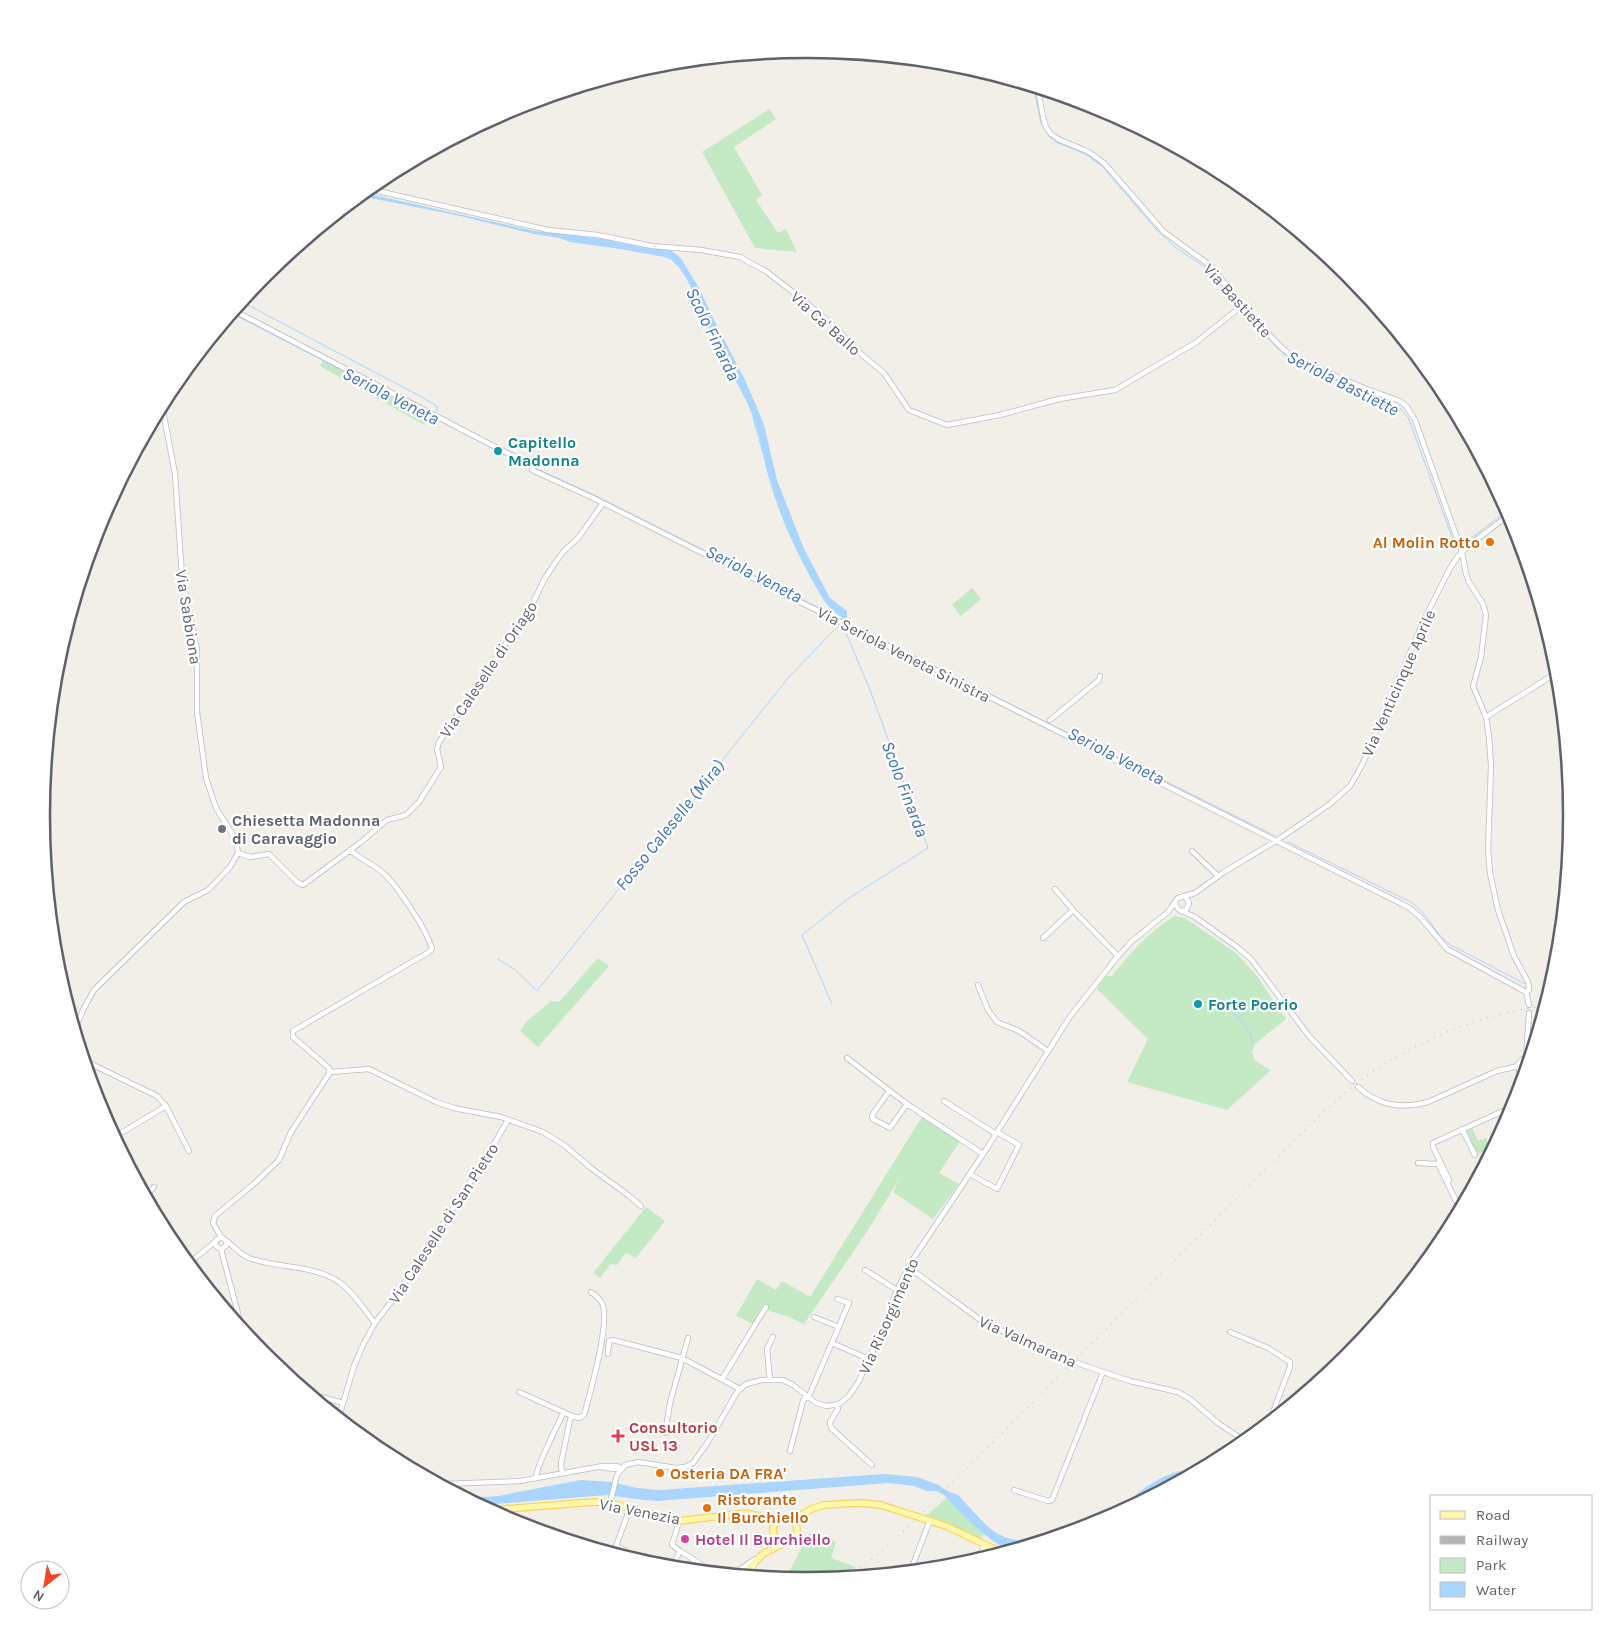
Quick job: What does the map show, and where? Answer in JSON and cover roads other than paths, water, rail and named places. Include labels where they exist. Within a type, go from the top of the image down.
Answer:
[{"type":"main road","name":"Via Venezia","points":[[505,1509],[611,1500],[630,1508],[679,1520],[749,1514],[778,1520]]},
{"type":"main road","points":[[748,1569],[770,1544],[774,1524],[778,1520],[783,1518],[790,1519],[824,1505],[860,1503],[881,1505],[962,1532],[993,1548]]},
{"type":"main road","points":[[761,1556],[794,1537],[796,1528],[806,1512]]},
{"type":"main road","name":"Via Venezia","points":[[730,1515],[759,1519],[768,1524],[773,1532]]},
{"type":"main road","points":[[790,1519],[794,1522],[796,1528]]},
{"type":"main road","points":[[773,1532],[778,1540],[786,1542]]},
{"type":"street","name":"Via Bastiette","points":[[1039,96],[1043,118],[1049,132],[1060,140],[1089,152],[1104,163],[1164,232],[1215,271],[1242,306],[1282,348],[1298,360],[1364,388],[1396,399],[1407,407],[1415,420],[1462,552],[1469,582],[1484,604],[1481,657],[1473,686],[1486,717],[1489,736],[1488,850],[1490,873],[1507,939],[1529,984],[1528,991]]},
{"type":"street","name":"Via Ca' Ballo","points":[[379,191],[548,230],[598,235],[652,246],[701,250],[740,258],[767,272],[838,330],[861,354],[884,372],[909,410],[947,425],[1000,415],[1059,399],[1115,390],[1195,343],[1242,306]]},
{"type":"street","name":"Via Seriola Veneta Sinistra","points":[[240,314],[533,468],[1408,907],[1421,918],[1447,949],[1528,991]]},
{"type":"street","name":"Via Sabbiona","points":[[164,416],[175,474],[182,576],[196,649],[197,712],[206,778],[216,808],[236,840],[238,853]]},
{"type":"street","name":"Via Caleselle di Oriago","points":[[350,850],[385,821],[404,816],[418,802],[441,767],[437,749],[439,742],[531,607],[541,584],[555,563],[563,552],[579,537],[603,503]]},
{"type":"street","name":"Via Venticinque Aprile","points":[[1276,841],[1330,804],[1353,781],[1362,765],[1425,618],[1449,570],[1462,552],[1503,520]]},
{"type":"street","points":[[1050,720],[1099,680],[1100,676]]},
{"type":"street","points":[[1486,717],[1550,677]]},
{"type":"street","name":"Via Risorgimento","points":[[836,1405],[854,1390],[908,1267],[997,1133],[1069,1018],[1118,956],[1142,932],[1168,912],[1178,898],[1195,893],[1218,876],[1276,841]]},
{"type":"street","points":[[79,1021],[94,990],[184,902],[208,890],[230,867],[238,853],[250,857],[269,854],[297,882],[303,885],[350,850],[379,869],[389,879],[417,920],[432,949],[293,1031],[293,1036],[326,1066],[330,1072]]},
{"type":"street","points":[[1192,850],[1218,876]]},
{"type":"street","points":[[1055,889],[1118,956]]},
{"type":"street","name":"Via Risorgimento","points":[[1168,912],[1186,910],[1195,893]]},
{"type":"street","points":[[1184,897],[1188,899],[1195,917]]},
{"type":"street","points":[[1175,903],[1180,911],[1195,917],[1238,947],[1251,959],[1309,1036],[1352,1081]]},
{"type":"street","points":[[1043,938],[1073,910]]},
{"type":"street","points":[[978,985],[988,1010],[997,1022],[1019,1031],[1048,1051]]},
{"type":"street","points":[[1528,991],[1530,1005]]},
{"type":"street","points":[[1528,1042],[1529,1014]]},
{"type":"street","points":[[847,1058],[907,1104],[983,1154]]},
{"type":"street","points":[[1519,1069],[1518,1066],[1522,1060]]},
{"type":"street","points":[[92,1064],[152,1092],[162,1101],[188,1152]]},
{"type":"street","points":[[1358,1087],[1370,1097],[1383,1103],[1394,1106],[1416,1105],[1428,1102],[1497,1071],[1518,1066]]},
{"type":"street","points":[[330,1072],[368,1069],[436,1102],[454,1108],[493,1115],[551,1136],[641,1206]]},
{"type":"street","points":[[221,1249],[226,1246],[226,1242],[213,1223],[215,1216],[256,1183],[279,1160],[288,1137],[330,1072]]},
{"type":"street","points":[[889,1091],[873,1114],[873,1119],[890,1128],[907,1104]]},
{"type":"street","points":[[944,1101],[1019,1146],[997,1189],[970,1174]]},
{"type":"street","points":[[122,1132],[166,1106]]},
{"type":"street","points":[[1449,1180],[1433,1144],[1435,1141],[1502,1111]]},
{"type":"street","name":"Via Caleselle di San Pietro","points":[[341,1411],[356,1360],[375,1323],[400,1290],[486,1160],[508,1120]]},
{"type":"street","points":[[1462,1129],[1475,1155]]},
{"type":"street","points":[[1418,1163],[1438,1164],[1457,1202]]},
{"type":"street","points":[[150,1191],[154,1187]]},
{"type":"street","points":[[194,1259],[216,1241],[223,1238]]},
{"type":"street","name":"Via Caleselle di San Pietro","points":[[223,1238],[238,1251],[250,1258],[280,1266],[320,1272],[336,1280],[345,1286],[375,1323]]},
{"type":"street","points":[[216,1241],[217,1247],[221,1249],[238,1314]]},
{"type":"street","name":"Via Valmarana","points":[[908,1267],[986,1324],[1077,1363],[1130,1382],[1170,1389],[1182,1394],[1222,1426],[1238,1436]]},
{"type":"street","points":[[865,1270],[897,1290]]},
{"type":"street","points":[[519,1392],[572,1416],[579,1418],[584,1415],[601,1347],[603,1306],[599,1299],[591,1292]]},
{"type":"street","points":[[790,1451],[803,1401],[807,1397],[849,1303],[837,1298]]},
{"type":"street","points":[[722,1379],[766,1307]]},
{"type":"street","points":[[814,1317],[839,1326]]},
{"type":"street","points":[[1230,1332],[1268,1348],[1290,1362],[1290,1368],[1274,1409]]},
{"type":"street","points":[[665,1434],[670,1403],[688,1338]]},
{"type":"street","points":[[770,1380],[767,1349],[773,1338]]},
{"type":"street","points":[[608,1354],[609,1341],[612,1340],[682,1358],[740,1388]]},
{"type":"street","points":[[832,1343],[869,1359]]},
{"type":"street","points":[[1014,1490],[1048,1501],[1052,1500],[1103,1372]]},
{"type":"street","points":[[454,1484],[508,1482],[598,1468],[620,1469],[635,1462],[676,1468],[690,1464],[697,1458],[708,1442],[740,1388],[754,1382],[770,1380],[787,1382],[822,1406],[836,1405],[838,1409],[830,1422],[831,1428],[872,1465]]},
{"type":"street","points":[[326,1398],[343,1403]]},
{"type":"street","points":[[536,1478],[537,1468],[542,1462],[564,1412]]},
{"type":"street","points":[[562,1474],[561,1463],[572,1416]]},
{"type":"street","points":[[598,1468],[609,1471],[615,1479]]},
{"type":"street","points":[[611,1500],[615,1479],[620,1469]]},
{"type":"street","points":[[620,1548],[616,1546],[630,1508]]},
{"type":"street","points":[[679,1520],[672,1545],[700,1564]]},
{"type":"street","points":[[913,1564],[930,1520]]},
{"type":"street","points":[[982,1551],[985,1544]]},
{"type":"street","points":[[676,1560],[680,1551]]},
{"type":"street","points":[[742,1568],[761,1556]]},
{"type":"street","points":[[751,1569],[761,1556]]},
{"type":"water","points":[[374,195],[534,231],[603,239],[640,247],[670,250],[680,257],[699,288],[755,403],[764,425],[777,480],[804,549],[830,598],[847,611],[847,621],[825,602],[801,559],[775,497],[758,433],[746,400],[707,324],[687,279],[676,264],[670,258],[570,242],[460,216],[370,198]]},
{"type":"water","points":[[1186,1470],[1135,1496],[1154,1482]]},
{"type":"water","points":[[884,1474],[917,1477],[939,1485],[947,1491],[958,1495],[996,1533],[1019,1541],[1002,1546],[985,1535],[944,1495],[937,1491],[927,1491],[914,1486],[888,1483],[657,1501],[607,1495],[495,1504],[481,1497],[498,1496],[581,1480],[611,1482],[637,1488],[659,1490]]},
{"type":"waterway","name":"Seriola Bastiette","points":[[1035,94],[1041,123],[1048,135],[1056,142],[1085,154],[1101,165],[1156,229],[1175,247],[1209,270],[1237,306]]},
{"type":"waterway","name":"Scolo Finarda","points":[[667,258],[677,265]]},
{"type":"waterway","points":[[248,305],[418,395],[437,406],[437,411]]},
{"type":"waterway","name":"Seriola Bastiette","points":[[1244,313],[1278,349],[1296,363],[1399,407],[1408,417],[1456,548],[1458,548]]},
{"type":"waterway","name":"Seriola Veneta","points":[[238,316],[502,453]]},
{"type":"waterway","name":"Scolo Finarda","points":[[718,344],[745,398]]},
{"type":"waterway","name":"Scolo Finarda","points":[[753,418],[763,453]]},
{"type":"waterway","name":"Seriola Veneta","points":[[508,456],[531,467]]},
{"type":"waterway","name":"Seriola Veneta","points":[[535,468],[594,495],[1275,836]]},
{"type":"waterway","name":"Scolo Finarda","points":[[781,512],[787,527]]},
{"type":"waterway","points":[[1462,545],[1501,516]]},
{"type":"waterway","name":"Fosso Caleselle (Mira)","points":[[498,959],[514,969],[537,991],[789,677],[839,625]]},
{"type":"waterway","name":"Scolo Finarda","points":[[832,1004],[802,935],[849,898],[928,848],[870,690],[844,628]]},
{"type":"waterway","name":"Seriola Veneta","points":[[1288,842],[1411,902],[1449,944],[1527,985]]},
{"type":"waterway","points":[[1227,1009],[1243,1023],[1253,1042]]},
{"type":"railway","points":[[857,1570],[880,1553],[906,1529],[1317,1118],[1352,1087],[1378,1068],[1422,1043],[1494,1016],[1538,1007]]},
{"type":"place","name":"Capitello Madonna","points":[[498,451]]},
{"type":"place","name":"Al Molin Rotto","points":[[1490,542]]},
{"type":"place","name":"Chiesetta Madonna di Caravaggio","points":[[222,829]]},
{"type":"place","name":"Forte Poerio","points":[[1198,1004]]},
{"type":"place","name":"Consultorio USL 13","points":[[618,1436]]},
{"type":"place","name":"Osteria DA FRA'","points":[[660,1473]]},
{"type":"place","name":"Ristorante Il Burchiello","points":[[707,1508]]},
{"type":"place","name":"Hotel Il Burchiello","points":[[685,1539]]}]
